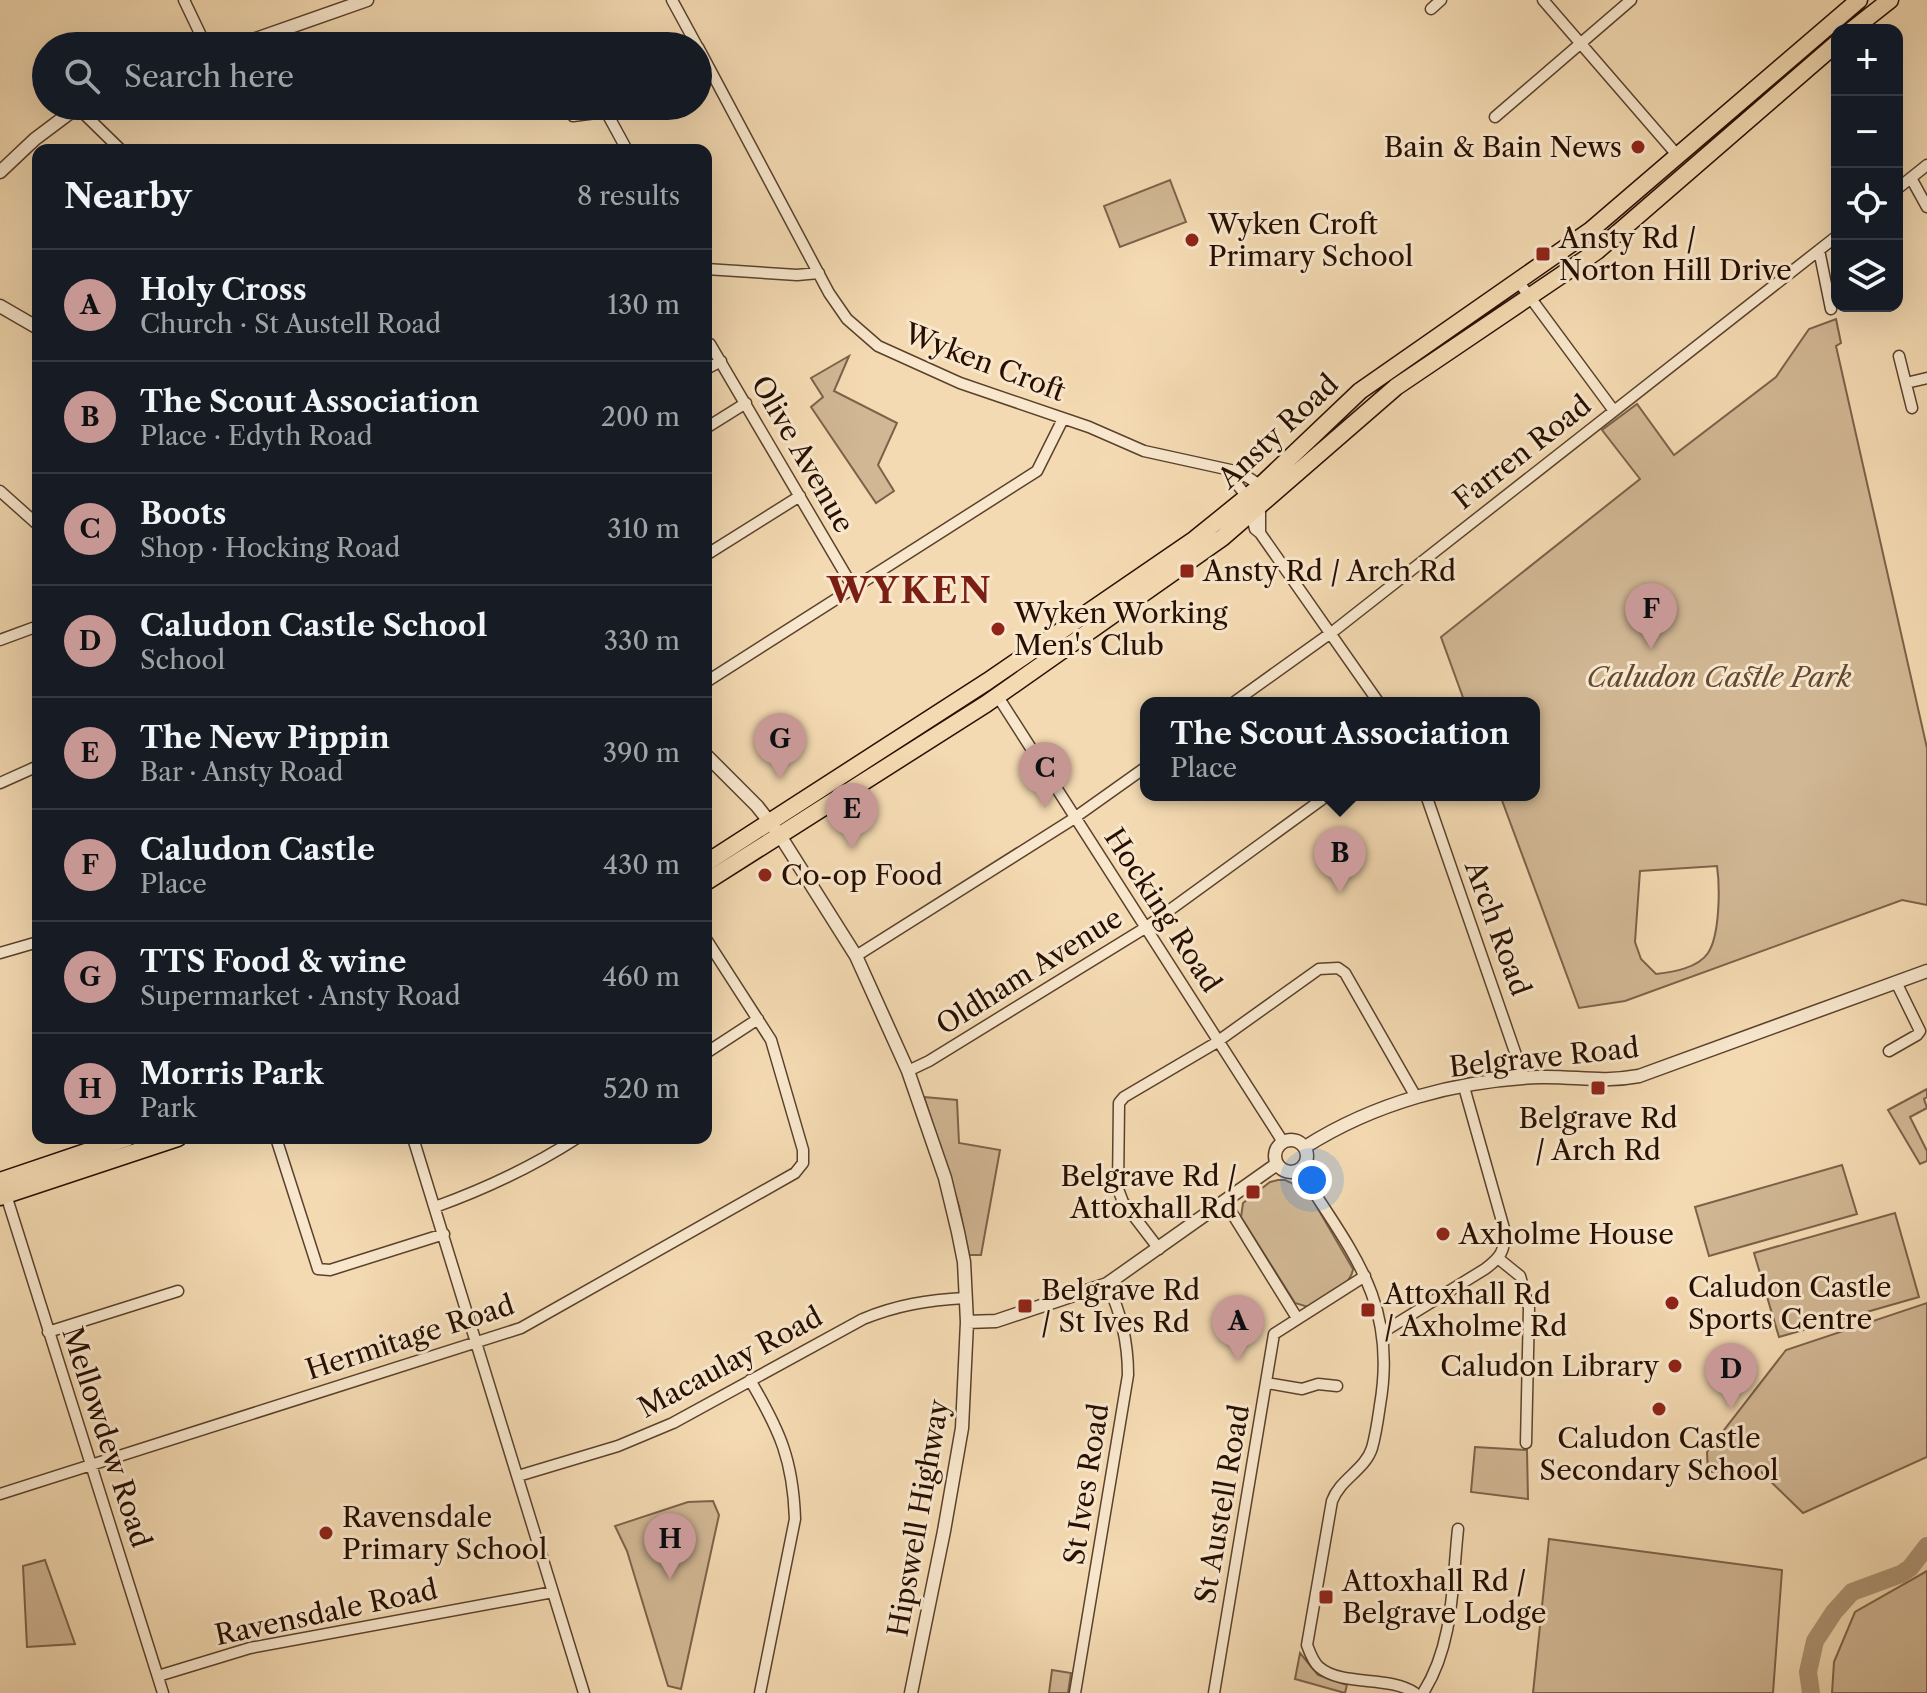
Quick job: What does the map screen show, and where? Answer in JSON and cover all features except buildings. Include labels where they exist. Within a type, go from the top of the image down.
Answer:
[{"type":"highway","name":"Ansty Road","points":[[712,860],[1000,700],[1218,541],[1360,391],[1591,230],[1859,0]]},
{"type":"highway","points":[[1860,24],[1890,0]]},
{"type":"highway","name":"Ansty Road","points":[[712,877],[774,827],[1254,501],[1386,395],[1597,251],[1831,48]]},
{"type":"highway","points":[[1678,156],[1683,161],[1692,159],[1757,112]]},
{"type":"highway","points":[[988,681],[1000,700]]},
{"type":"highway","points":[[2,1191],[113,1144]]},
{"type":"highway","points":[[2,1191],[158,1144]]},
{"type":"street","points":[[184,0],[199,32]]},
{"type":"street","points":[[276,32],[367,0]]},
{"type":"street","name":"Wyken Croft","points":[[672,0],[690,32]]},
{"type":"street","points":[[1431,9],[1441,0]]},
{"type":"street","points":[[1543,0],[1678,156]]},
{"type":"street","points":[[1495,117],[1631,0]]},
{"type":"street","name":"Wyken Croft","points":[[712,73],[819,273],[847,319],[878,346],[979,391],[1144,451],[1235,471],[1249,478],[1254,501]]},
{"type":"street","points":[[0,172],[60,120]]},
{"type":"street","points":[[92,120],[115,144]]},
{"type":"street","points":[[610,120],[624,144]]},
{"type":"street","points":[[1903,184],[1927,165]]},
{"type":"street","points":[[1911,178],[1927,207]]},
{"type":"street","name":"Farren Road","points":[[1241,697],[1329,634],[1832,240]]},
{"type":"street","points":[[1819,250],[1831,309]]},
{"type":"street","points":[[712,269],[797,275],[819,273]]},
{"type":"street","points":[[1518,281],[1614,411]]},
{"type":"street","points":[[0,306],[32,325]]},
{"type":"street","name":"Olive Avenue","points":[[712,347],[854,589]]},
{"type":"street","points":[[1899,356],[1912,408]]},
{"type":"street","points":[[712,366],[721,361]]},
{"type":"street","points":[[1906,383],[1927,378]]},
{"type":"street","points":[[712,424],[746,403]]},
{"type":"street","points":[[712,678],[1037,471],[1063,419]]},
{"type":"street","points":[[0,491],[32,520]]},
{"type":"street","points":[[712,551],[800,496]]},
{"type":"street","name":"Ansty Road","points":[[1254,501],[1260,533],[1329,634]]},
{"type":"street","points":[[0,640],[32,628]]},
{"type":"street","points":[[1329,634],[1375,697]]},
{"type":"street","name":"Hocking Road","points":[[1000,700],[1283,1142]]},
{"type":"street","name":"Hipswell Highway","points":[[712,761],[774,827],[856,956],[908,1071],[948,1189],[964,1262],[967,1322],[964,1398],[956,1467],[911,1693]]},
{"type":"street","points":[[0,783],[32,769]]},
{"type":"street","points":[[856,956],[1076,817],[1140,771]]},
{"type":"street","name":"Oldham Avenue","points":[[908,1071],[1145,928],[1320,801]]},
{"type":"street","name":"Arch Road","points":[[1428,801],[1524,1078]]},
{"type":"street","points":[[0,953],[32,944]]},
{"type":"street","points":[[712,948],[758,1019],[712,1049]]},
{"type":"street","points":[[1159,1249],[1123,1202],[1118,1189],[1119,1103],[1124,1097],[1219,1041],[1319,969],[1338,968],[1345,973],[1416,1097]]},
{"type":"street","name":"Belgrave Road","points":[[1305,1147],[1365,1114],[1416,1097],[1524,1078],[1604,1081],[1639,1076],[1927,971]]},
{"type":"street","points":[[1889,1051],[1920,1031],[1896,982]]},
{"type":"street","name":"Hermitage Road","points":[[0,1494],[521,1328],[795,1173],[803,1160],[802,1138],[776,1050],[758,1019]]},
{"type":"street","points":[[1383,1332],[1499,1259],[1505,1248],[1505,1232],[1464,1087]]},
{"type":"street","points":[[1297,1141],[1305,1147],[1306,1159],[1299,1169],[1285,1170],[1277,1164],[1276,1153],[1283,1142],[1297,1141]]},
{"type":"street","points":[[278,1144],[315,1265],[320,1270],[327,1271],[444,1234]]},
{"type":"street","points":[[415,1144],[584,1693]]},
{"type":"street","points":[[435,1207],[509,1177],[568,1144]]},
{"type":"street","points":[[967,1322],[996,1321],[1094,1291],[1159,1249],[1277,1164]]},
{"type":"street","points":[[1299,1169],[1365,1276],[1377,1303],[1383,1332],[1385,1378],[1373,1445],[1367,1458],[1339,1486],[1333,1497],[1307,1645],[1313,1661],[1324,1671],[1398,1685],[1415,1693]]},
{"type":"street","name":"Mellowdew Road","points":[[2,1191],[163,1693]]},
{"type":"street","points":[[1225,1202],[1297,1318]]},
{"type":"street","points":[[1499,1259],[1520,1276],[1529,1308],[1526,1443]]},
{"type":"street","name":"St Austell Road","points":[[1214,1693],[1274,1334],[1365,1276]]},
{"type":"street","name":"St Ives Road","points":[[1075,1693],[1128,1375],[1119,1313],[1107,1284]]},
{"type":"street","points":[[48,1332],[178,1291]]},
{"type":"street","name":"Macaulay Road","points":[[518,1476],[641,1437],[673,1423],[863,1319],[887,1309],[910,1302],[965,1298]]},
{"type":"street","points":[[750,1380],[780,1435],[791,1471],[794,1500],[792,1544],[760,1693]]},
{"type":"street","points":[[1267,1383],[1302,1389],[1318,1384],[1337,1386]]},
{"type":"street","points":[[1423,1693],[1439,1666],[1445,1644],[1458,1529]]},
{"type":"street","name":"Ravensdale Road","points":[[158,1676],[250,1648],[553,1592]]},
{"type":"green space","points":[[1170,180],[1186,222],[1120,247],[1104,206]]},
{"type":"green space","name":"Caludon Castle Park","points":[[1836,319],[1841,343],[1836,346],[1927,748],[1927,905],[1902,900],[1625,1001],[1579,1008],[1502,801],[1540,801],[1540,697],[1463,697],[1441,637],[1640,479],[1602,430],[1637,404],[1674,455],[1776,377],[1809,329]],"holes":[[[1717,866],[1719,898],[1715,935],[1704,958],[1692,966],[1656,974],[1641,959],[1635,942],[1640,871]]]},
{"type":"green space","points":[[849,356],[834,391],[897,423],[878,465],[894,491],[876,503],[811,407],[823,397],[811,378]]},
{"type":"green space","points":[[1927,1089],[1924,1099],[1927,1108],[1910,1117],[1927,1151],[1927,1161],[1920,1164],[1888,1110]]},
{"type":"green space","points":[[924,1097],[957,1100],[959,1143],[1000,1150],[981,1255],[969,1255],[959,1206]]},
{"type":"green space","points":[[1842,1165],[1857,1214],[1709,1256],[1695,1207]]},
{"type":"green space","points":[[1278,1180],[1307,1190],[1353,1269],[1342,1287],[1308,1307],[1295,1303],[1241,1217],[1243,1203],[1270,1182]]},
{"type":"green space","points":[[1895,1213],[1919,1297],[1779,1337],[1754,1253]]},
{"type":"green space","points":[[1927,1303],[1927,1457],[1803,1513],[1760,1471],[1708,1472],[1707,1452],[1786,1350]]},
{"type":"green space","points":[[1475,1447],[1527,1450],[1528,1499],[1471,1492]]},
{"type":"green space","points":[[713,1501],[719,1515],[681,1689],[668,1686],[627,1551],[615,1526],[688,1502]]},
{"type":"green space","points":[[1549,1539],[1782,1570],[1773,1693],[1533,1693]]},
{"type":"green space","points":[[45,1560],[75,1644],[27,1647],[23,1566]]},
{"type":"green space","points":[[1927,1571],[1927,1693],[1832,1693],[1834,1662],[1855,1612]]},
{"type":"green space","points":[[1300,1653],[1318,1675],[1347,1685],[1345,1693],[1295,1679]]},
{"type":"green space","points":[[1052,1670],[1071,1673],[1068,1693],[1049,1693]]},
{"type":"waterway","points":[[1811,1693],[1808,1672],[1815,1641],[1834,1612],[1852,1592],[1910,1568],[1927,1546]]},
{"type":"place","name":"Bain & Bain News","points":[[1638,147]]},
{"type":"place","name":"Wyken Croft Primary School","points":[[1192,240]]},
{"type":"place","name":"Ansty Rd / Norton Hill Drive","points":[[1543,254]]},
{"type":"place","name":"Ansty Rd / Arch Rd","points":[[1187,571]]},
{"type":"place","name":"Wyken Working Men's Club","points":[[998,629]]},
{"type":"place","name":"Caludon Castle","points":[[1651,649]]},
{"type":"place","name":"TTS Food & wine","points":[[780,779]]},
{"type":"place","name":"Boots","points":[[1045,808]]},
{"type":"place","name":"The New Pippin","points":[[852,849]]},
{"type":"place","name":"Co-op Food","points":[[765,875]]},
{"type":"place","name":"The Scout Association","points":[[1340,893]]},
{"type":"place","name":"Belgrave Rd / Arch Rd","points":[[1598,1088]]},
{"type":"place","name":"Belgrave Rd / Attoxhall Rd","points":[[1253,1192]]},
{"type":"place","name":"Axholme House","points":[[1443,1234]]},
{"type":"place","name":"Caludon Castle Sports Centre","points":[[1672,1303]]},
{"type":"place","name":"Belgrave Rd / St Ives Rd","points":[[1025,1306]]},
{"type":"place","name":"Attoxhall Rd / Axholme Rd","points":[[1368,1310]]},
{"type":"place","name":"Holy Cross","points":[[1238,1361]]},
{"type":"place","name":"Caludon Library","points":[[1675,1366]]},
{"type":"place","name":"Caludon Castle Secondary School","points":[[1659,1409]]},
{"type":"place","name":"Caludon Castle School","points":[[1731,1409]]},
{"type":"place","name":"Ravensdale Primary School","points":[[326,1533]]},
{"type":"place","name":"Morris Park","points":[[670,1579]]},
{"type":"place","name":"Attoxhall Rd / Belgrave Lodge","points":[[1326,1597]]},
{"type":"district","name":"WYKEN","points":[[910,590]]}]
